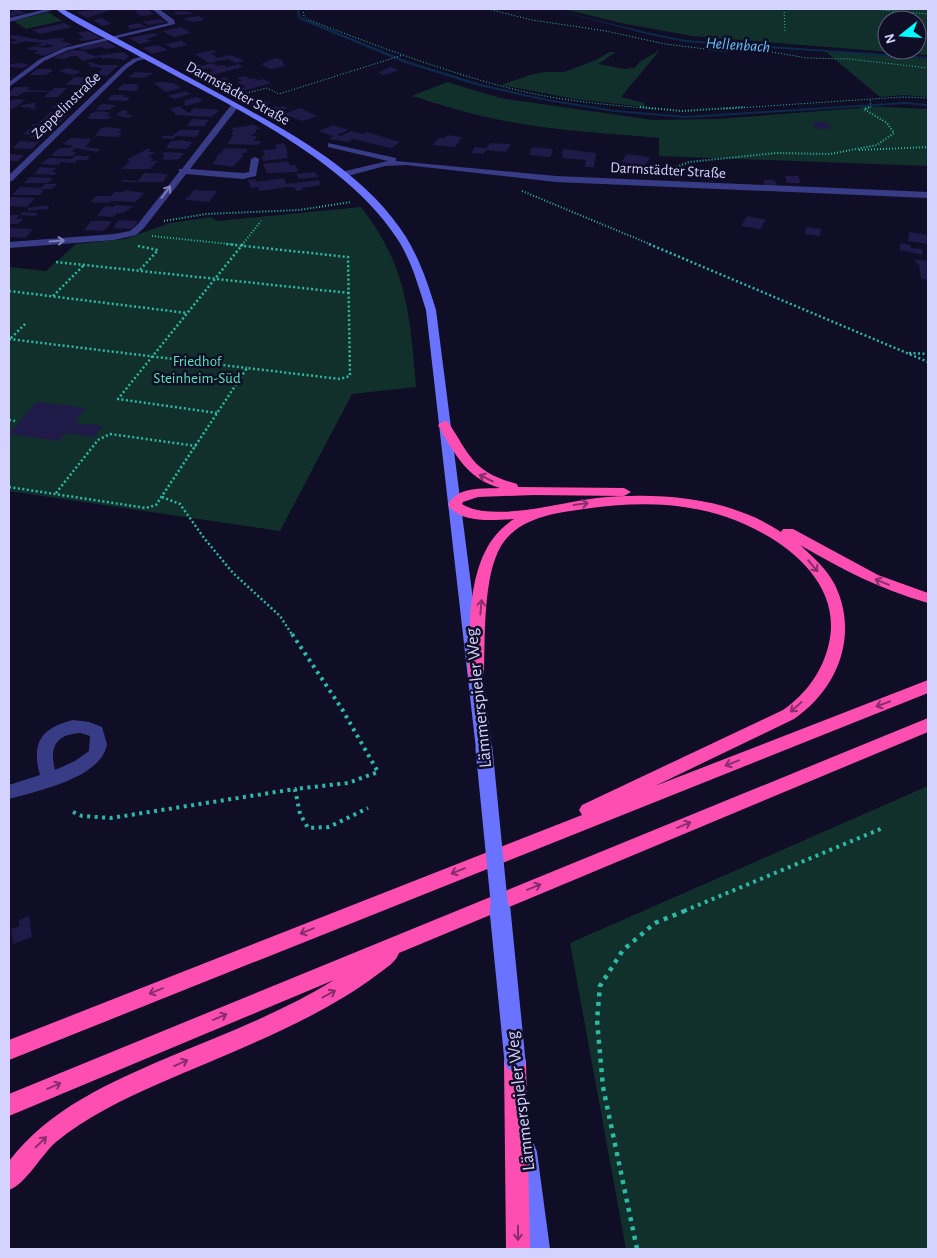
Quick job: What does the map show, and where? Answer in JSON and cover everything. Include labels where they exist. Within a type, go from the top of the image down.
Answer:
[{"type":"highway","points":[[444,425],[469,468],[500,484],[533,491]]},
{"type":"highway","points":[[503,853],[636,786],[726,746],[794,710],[823,680],[831,663],[840,634],[834,601],[816,569],[794,547],[780,537],[746,520],[709,508],[650,501],[597,502],[537,513],[471,513],[460,510],[455,505],[458,499],[466,495],[533,491],[662,494],[719,503],[749,512],[860,573],[897,589],[928,598]]},
{"type":"highway","points":[[476,673],[483,586],[487,562],[494,545],[508,530],[537,513]]},
{"type":"highway","points":[[9,1050],[928,686]]},
{"type":"highway","points":[[9,1105],[928,725]]},
{"type":"highway","points":[[9,1179],[32,1150],[54,1130],[81,1110],[122,1089],[255,1031],[328,995],[364,973],[408,939]]},
{"type":"highway","points":[[515,1061],[518,1249]]},
{"type":"street","points":[[9,20],[53,9]]},
{"type":"street","name":"Darmstädter Straße","points":[[59,9],[306,147],[344,174],[385,164],[406,163]]},
{"type":"street","points":[[9,85],[42,60],[56,53],[73,47],[172,24],[155,9]]},
{"type":"street","name":"Zeppelinstraße","points":[[9,179],[125,67],[135,60],[147,58]]},
{"type":"street","points":[[9,76],[19,77]]},
{"type":"street","points":[[9,245],[101,239],[133,233],[141,226],[182,171],[235,106]]},
{"type":"street","name":"Darmstädter Straße","points":[[330,144],[406,163],[556,179],[928,195]]},
{"type":"street","points":[[182,171],[243,176],[253,174],[255,159]]},
{"type":"street","name":"Lämmerspieler Weg","points":[[344,174],[370,197],[405,244],[420,272],[427,291],[476,673],[515,1061],[538,1249]]},
{"type":"street","points":[[9,792],[49,778]]},
{"type":"path","points":[[303,9],[304,16],[309,20],[483,82],[522,91],[638,108],[682,111],[902,97],[928,98]]},
{"type":"path","points":[[488,9],[532,20],[606,31],[665,44],[722,51],[772,52],[808,58],[849,59],[928,68]]},
{"type":"path","points":[[784,9],[785,30]]},
{"type":"path","points":[[871,9],[928,14]]},
{"type":"path","points":[[251,92],[267,88],[279,94],[403,55]]},
{"type":"path","points":[[667,184],[668,170],[688,162],[776,153],[830,154],[877,145],[894,134],[888,123],[864,109],[871,107],[870,99]]},
{"type":"path","points":[[850,150],[928,147]]},
{"type":"path","points":[[519,190],[928,362]]},
{"type":"path","points":[[133,233],[167,220],[187,216],[299,210],[370,197]]},
{"type":"path","points":[[217,412],[118,399],[261,222]]},
{"type":"path","points":[[9,339],[340,379],[348,378],[348,257],[152,236]]},
{"type":"path","points":[[56,262],[349,293]]},
{"type":"path","points":[[53,296],[84,265]]},
{"type":"path","points":[[9,291],[187,313]]},
{"type":"path","points":[[9,339],[25,324]]},
{"type":"path","points":[[904,353],[928,354]]},
{"type":"path","points":[[9,487],[146,508],[156,505],[247,368]]},
{"type":"path","points":[[9,420],[15,421]]},
{"type":"path","points":[[56,493],[98,440],[110,434],[196,446]]},
{"type":"path","points":[[73,812],[82,816],[112,818],[295,789],[348,783],[378,772],[342,709],[280,616],[233,573],[180,504],[162,497]]},
{"type":"path","points":[[295,789],[300,814],[308,828],[329,826],[368,808]]},
{"type":"path","points":[[637,1249],[603,1087],[597,1020],[600,986],[623,950],[655,923],[884,828]]},
{"type":"green space","points":[[563,9],[928,9],[928,55],[927,10],[877,10],[877,51],[692,36],[626,24]]},
{"type":"green space","points":[[48,12],[62,21],[26,29],[14,21]]},
{"type":"green space","points":[[660,50],[621,97],[644,103],[645,107],[574,99],[501,85],[544,72],[564,72],[596,60],[610,52],[616,52],[598,64],[624,69],[634,68],[641,61]]},
{"type":"green space","points":[[825,51],[877,55],[877,60],[928,59],[928,97],[904,95],[880,97]]},
{"type":"green space","points":[[447,82],[500,98],[653,120],[718,119],[861,108],[860,106],[928,109],[928,166],[659,156],[659,138],[520,124],[489,118],[412,96]]},
{"type":"green space","name":"Friedhof Steinheim-Süd","points":[[361,207],[388,250],[404,292],[416,387],[352,394],[280,531],[9,491],[9,267],[46,271],[76,244],[125,239],[170,223],[211,217],[217,221]]},
{"type":"green space","points":[[928,786],[928,1249],[626,1249],[570,943]]},
{"type":"building","points":[[9,9],[26,13],[12,16],[9,13],[14,11]]},
{"type":"building","points":[[148,9],[154,14],[139,15],[135,10]]},
{"type":"building","points":[[111,10],[87,18],[76,12]]},
{"type":"building","points":[[186,11],[194,14],[172,15],[176,14],[174,12]]},
{"type":"building","points":[[198,16],[205,20],[193,22],[182,19]]},
{"type":"building","points":[[102,18],[112,24],[102,26],[93,20]]},
{"type":"building","points":[[159,19],[167,22],[149,25],[143,22]]},
{"type":"building","points":[[64,23],[72,27],[40,34],[32,30]]},
{"type":"building","points":[[138,23],[147,27],[131,29],[126,26]]},
{"type":"building","points":[[181,27],[191,33],[174,37],[162,31]]},
{"type":"building","points":[[88,31],[101,38],[82,41],[78,39],[84,38],[77,33]]},
{"type":"building","points":[[154,33],[158,35],[147,39],[151,41],[140,44],[129,38]]},
{"type":"building","points":[[13,35],[42,40],[60,38],[65,39],[60,41],[73,44],[43,56],[34,53],[39,51],[26,49],[34,46],[46,48],[54,46],[47,44],[43,46],[37,45],[43,43],[25,41],[15,44],[9,43],[18,40],[9,38]]},
{"type":"building","points":[[106,41],[117,47],[84,50],[79,48]]},
{"type":"building","points":[[181,41],[188,45],[173,48],[165,44]]},
{"type":"building","points":[[158,45],[168,50],[152,54],[142,48]]},
{"type":"building","points":[[71,50],[84,51],[94,56],[123,52],[129,56],[125,60],[103,59],[100,57],[83,61],[77,56],[64,59],[53,58]]},
{"type":"building","points":[[213,50],[217,52],[211,53],[218,58],[230,55],[245,61],[236,63],[228,59],[209,63],[195,54]]},
{"type":"building","points":[[275,58],[282,60],[285,66],[270,69],[261,64]]},
{"type":"building","points":[[91,62],[100,65],[119,65],[107,76],[94,75],[103,68],[87,66],[91,65],[87,63]]},
{"type":"building","points":[[195,62],[201,66],[213,63],[217,66],[223,65],[227,67],[238,64],[243,67],[200,78],[193,74],[214,71],[209,68],[190,73],[186,70],[190,69],[184,65]]},
{"type":"building","points":[[16,63],[29,64],[23,68],[9,67],[9,65]]},
{"type":"building","points":[[390,67],[399,70],[384,75],[378,73]]},
{"type":"building","points":[[68,68],[81,72],[72,75],[59,71]]},
{"type":"building","points":[[37,69],[52,69],[50,71],[53,71],[45,75],[30,75]]},
{"type":"building","points":[[135,72],[154,73],[144,78],[129,77]]},
{"type":"building","points":[[244,76],[250,79],[258,78],[254,81],[263,79],[271,83],[243,91],[239,89],[246,87],[237,82],[242,81],[237,78]]},
{"type":"building","points":[[74,77],[97,78],[89,85],[66,85]]},
{"type":"building","points":[[225,77],[229,80],[213,85],[206,82]]},
{"type":"building","points":[[153,83],[173,83],[181,88],[166,92]]},
{"type":"building","points":[[123,84],[139,84],[136,87],[139,87],[136,91],[117,90]]},
{"type":"building","points":[[15,87],[30,87],[27,90],[51,91],[54,88],[67,88],[58,97],[44,97],[49,92],[25,92],[17,96],[9,96],[9,92]]},
{"type":"building","points":[[185,91],[191,94],[174,99],[168,96]]},
{"type":"building","points":[[112,95],[130,97],[127,101],[107,100]]},
{"type":"building","points":[[197,97],[203,101],[186,106],[183,104],[186,103],[183,101]]},
{"type":"building","points":[[16,99],[25,100],[13,109],[9,108],[9,101]]},
{"type":"building","points":[[255,99],[261,102],[265,100],[270,103],[253,108],[245,102]]},
{"type":"building","points":[[60,101],[74,102],[66,109],[51,108]]},
{"type":"building","points":[[36,103],[34,108],[39,108],[31,110],[33,108],[19,107],[22,105]]},
{"type":"building","points":[[101,104],[116,105],[110,110],[96,110]]},
{"type":"building","points":[[179,106],[189,113],[194,108],[220,110],[211,117],[177,115],[170,109]]},
{"type":"building","points":[[275,106],[288,108],[283,110],[286,111],[278,114],[268,115],[260,111]]},
{"type":"building","points":[[300,108],[317,116],[302,121],[291,117],[283,119],[276,117]]},
{"type":"building","points":[[122,110],[129,112],[125,114],[133,115],[128,118],[116,115]]},
{"type":"building","points":[[99,111],[110,113],[107,116],[112,116],[109,119],[88,119],[91,113]]},
{"type":"building","points":[[50,112],[61,112],[58,115],[67,115],[58,124],[37,122],[44,119]]},
{"type":"building","points":[[192,119],[209,120],[204,126],[187,126]]},
{"type":"building","points":[[812,122],[827,122],[831,129],[816,129]]},
{"type":"building","points":[[33,124],[45,124],[42,126],[54,128],[43,138],[29,137],[32,135],[23,134],[29,129],[37,130],[41,126],[31,126]]},
{"type":"building","points":[[252,124],[261,129],[256,129],[255,133],[251,136],[257,136],[254,141],[261,141],[258,145],[227,144],[233,135],[231,135],[234,130],[231,130],[233,128]]},
{"type":"building","points":[[333,125],[348,130],[337,135],[341,136],[351,131],[363,134],[367,132],[400,142],[391,148],[353,139],[348,142],[329,139],[333,136],[319,131]]},
{"type":"building","points":[[101,128],[122,129],[118,133],[121,133],[118,137],[95,136]]},
{"type":"building","points":[[180,130],[200,130],[198,133],[200,133],[195,137],[176,136],[174,139],[161,138],[163,136],[172,136]]},
{"type":"building","points":[[447,135],[462,137],[455,147],[433,145],[439,138],[445,138]]},
{"type":"building","points":[[70,138],[92,139],[85,147],[101,149],[96,152],[75,148],[71,152],[76,152],[73,156],[51,156],[59,148],[70,148],[73,146],[63,144]]},
{"type":"building","points":[[20,141],[39,142],[32,149],[13,148]]},
{"type":"building","points":[[171,141],[192,142],[187,149],[166,148]]},
{"type":"building","points":[[284,143],[288,158],[263,161],[262,156],[265,156],[263,150],[277,149],[275,145]]},
{"type":"building","points":[[490,143],[511,144],[506,152],[486,150],[483,154],[471,153],[475,147],[487,148]]},
{"type":"building","points":[[533,147],[551,149],[553,151],[551,156],[548,157],[530,155],[531,151],[529,151]]},
{"type":"building","points":[[225,148],[248,149],[246,153],[241,155],[244,155],[233,167],[213,164],[218,154]]},
{"type":"building","points":[[147,149],[151,149],[148,152],[155,152],[148,157],[153,158],[150,161],[158,161],[150,169],[121,169],[130,161],[126,160]]},
{"type":"building","points":[[564,149],[596,153],[594,167],[585,167],[586,160],[562,158],[563,154],[561,154]]},
{"type":"building","points":[[164,152],[184,153],[179,159],[170,160],[162,159],[165,155],[162,155]]},
{"type":"building","points":[[10,154],[24,155],[18,161],[9,161]]},
{"type":"building","points":[[627,154],[650,157],[645,166],[621,162]]},
{"type":"building","points":[[75,156],[90,156],[87,160],[77,160],[74,163],[61,162],[58,165],[40,164],[49,158],[71,159]]},
{"type":"building","points":[[288,161],[290,165],[295,165],[298,169],[297,172],[267,173],[263,164]]},
{"type":"building","points":[[40,167],[56,168],[52,172],[57,172],[54,175],[34,174]]},
{"type":"building","points":[[315,172],[318,177],[299,179],[296,174]]},
{"type":"building","points":[[144,173],[168,174],[163,182],[121,182],[123,180],[138,181]]},
{"type":"building","points":[[785,176],[798,176],[801,183],[787,183]]},
{"type":"building","points":[[30,177],[53,178],[48,183],[24,183]]},
{"type":"building","points":[[284,178],[286,184],[319,180],[321,185],[302,188],[303,190],[296,191],[295,188],[288,187],[259,191],[258,187],[251,188],[248,180],[255,179],[256,182]]},
{"type":"building","points":[[763,180],[774,180],[777,185],[765,185]]},
{"type":"building","points":[[45,184],[57,184],[52,189],[42,189],[44,190],[40,195],[12,195],[20,187],[41,188]]},
{"type":"building","points":[[125,190],[144,193],[136,202],[90,202],[96,196],[111,196],[115,192],[123,192]]},
{"type":"building","points":[[194,190],[217,191],[209,202],[185,200]]},
{"type":"building","points":[[10,197],[35,198],[27,207],[9,206]]},
{"type":"building","points":[[115,205],[134,206],[123,213],[117,213],[113,217],[97,216],[105,206],[114,207]]},
{"type":"building","points":[[49,206],[48,209],[28,211],[28,208]]},
{"type":"building","points":[[23,212],[39,213],[35,216],[19,215]]},
{"type":"building","points":[[9,215],[19,215],[16,219],[23,219],[18,224],[9,224]]},
{"type":"building","points":[[747,216],[766,220],[760,229],[741,226]]},
{"type":"building","points":[[119,220],[138,221],[132,229],[113,228]]},
{"type":"building","points":[[91,221],[112,221],[102,231],[84,230]]},
{"type":"building","points":[[806,227],[821,229],[820,236],[805,234]]},
{"type":"building","points":[[9,228],[33,229],[25,238],[9,237]]},
{"type":"building","points":[[909,232],[928,235],[928,244],[908,241]]},
{"type":"building","points":[[900,243],[911,245],[911,248],[922,249],[923,255],[900,250]]},
{"type":"building","points":[[915,259],[928,261],[928,280],[921,279],[919,264],[916,263]]},
{"type":"building","points":[[36,402],[86,408],[74,423],[103,426],[94,437],[65,433],[59,441],[9,434]]},
{"type":"building","points":[[29,916],[32,937],[13,944],[11,929],[19,926],[19,920]]},
{"type":"waterway","points":[[298,9],[299,17],[302,19],[406,62],[480,85],[547,100],[615,111],[686,117],[905,103],[928,105]]},
{"type":"waterway","name":"Hellenbach","points":[[552,9],[685,41],[928,58]]}]
